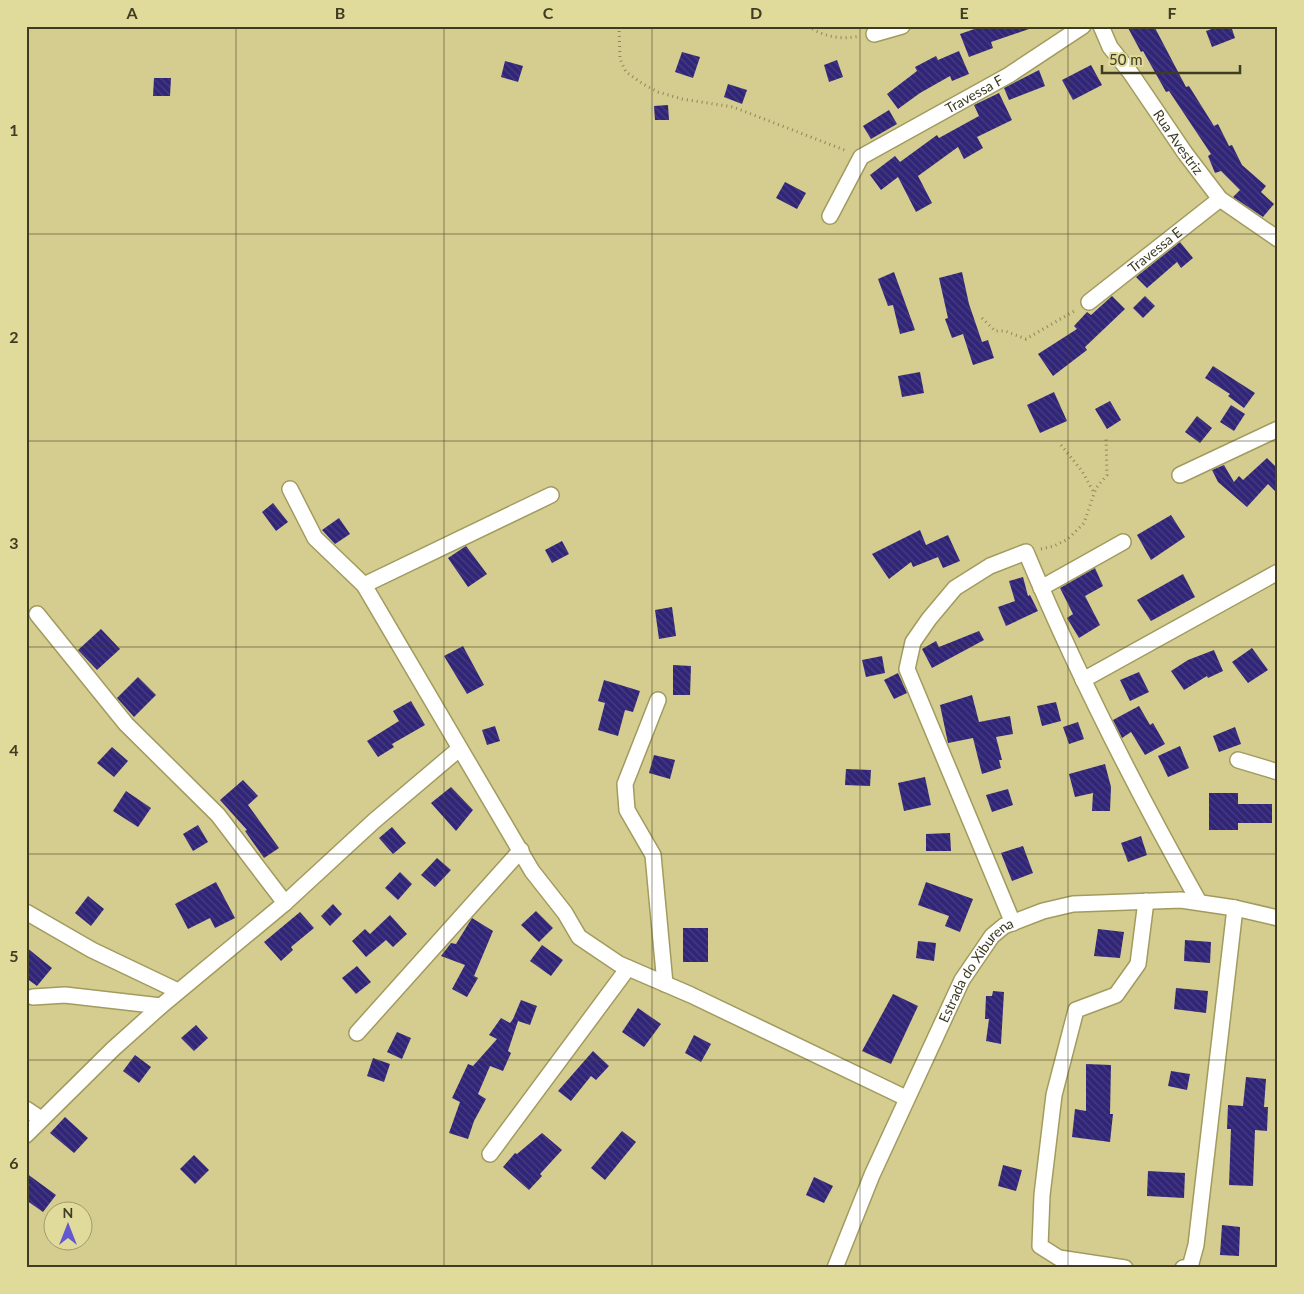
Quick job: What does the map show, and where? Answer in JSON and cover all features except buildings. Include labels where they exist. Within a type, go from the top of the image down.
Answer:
[{"type":"street","points":[[874,34],[902,26]]},
{"type":"street","name":"Travessa F","points":[[861,157],[1009,75],[1083,26]]},
{"type":"street","name":"Rua Avestriz","points":[[1101,26],[1110,47],[1130,72],[1185,153],[1220,199],[1278,239]]},
{"type":"street","points":[[830,216],[861,157]]},
{"type":"street","name":"Travessa E","points":[[1089,302],[1220,199]]},
{"type":"street","points":[[1180,475],[1278,429]]},
{"type":"street","points":[[290,489],[315,538],[364,585],[532,871],[565,913],[579,937],[628,968],[906,1098]]},
{"type":"street","points":[[364,585],[551,495]]},
{"type":"street","points":[[1041,588],[1123,542]]},
{"type":"street","points":[[1013,923],[907,669],[913,642],[928,619],[955,588],[990,566],[1026,552],[1083,680],[1155,823],[1199,902]]},
{"type":"street","points":[[1083,680],[1278,572]]},
{"type":"street","points":[[37,614],[126,724],[218,815],[285,904]]},
{"type":"street","points":[[658,700],[625,784],[627,810],[653,855],[665,984]]},
{"type":"street","points":[[26,1135],[161,1006],[285,904],[374,821],[459,749]]},
{"type":"street","points":[[1238,760],[1278,772]]},
{"type":"street","points":[[357,1033],[521,850]]},
{"type":"street","name":"Estrada do Xiburena","points":[[835,1268],[872,1175],[962,980],[992,936],[1004,926],[1043,910],[1073,904],[1146,901],[1181,900],[1199,902],[1278,918]]},
{"type":"street","points":[[1125,1268],[1059,1258],[1040,1246],[1042,1195],[1054,1094],[1076,1010],[1116,995],[1138,964],[1146,901]]},
{"type":"street","points":[[1183,1268],[1190,1267],[1196,1245],[1235,908]]},
{"type":"street","points":[[26,912],[92,950],[178,991]]},
{"type":"street","points":[[490,1154],[628,968]]},
{"type":"street","points":[[33,997],[65,995],[161,1006]]},
{"type":"street","points":[[26,1109],[41,1119]]},
{"type":"path","points":[[619,26],[620,59],[626,72],[643,84],[658,92],[682,99],[733,107],[861,157]]},
{"type":"path","points":[[808,26],[825,36],[850,38],[874,34]]},
{"type":"path","points":[[982,318],[995,331],[1005,331],[1026,339],[1089,302]]},
{"type":"path","points":[[1026,552],[1054,546],[1068,538],[1084,523],[1096,488],[1107,475],[1106,437]]},
{"type":"path","points":[[1061,445],[1082,471],[1094,493]]}]
